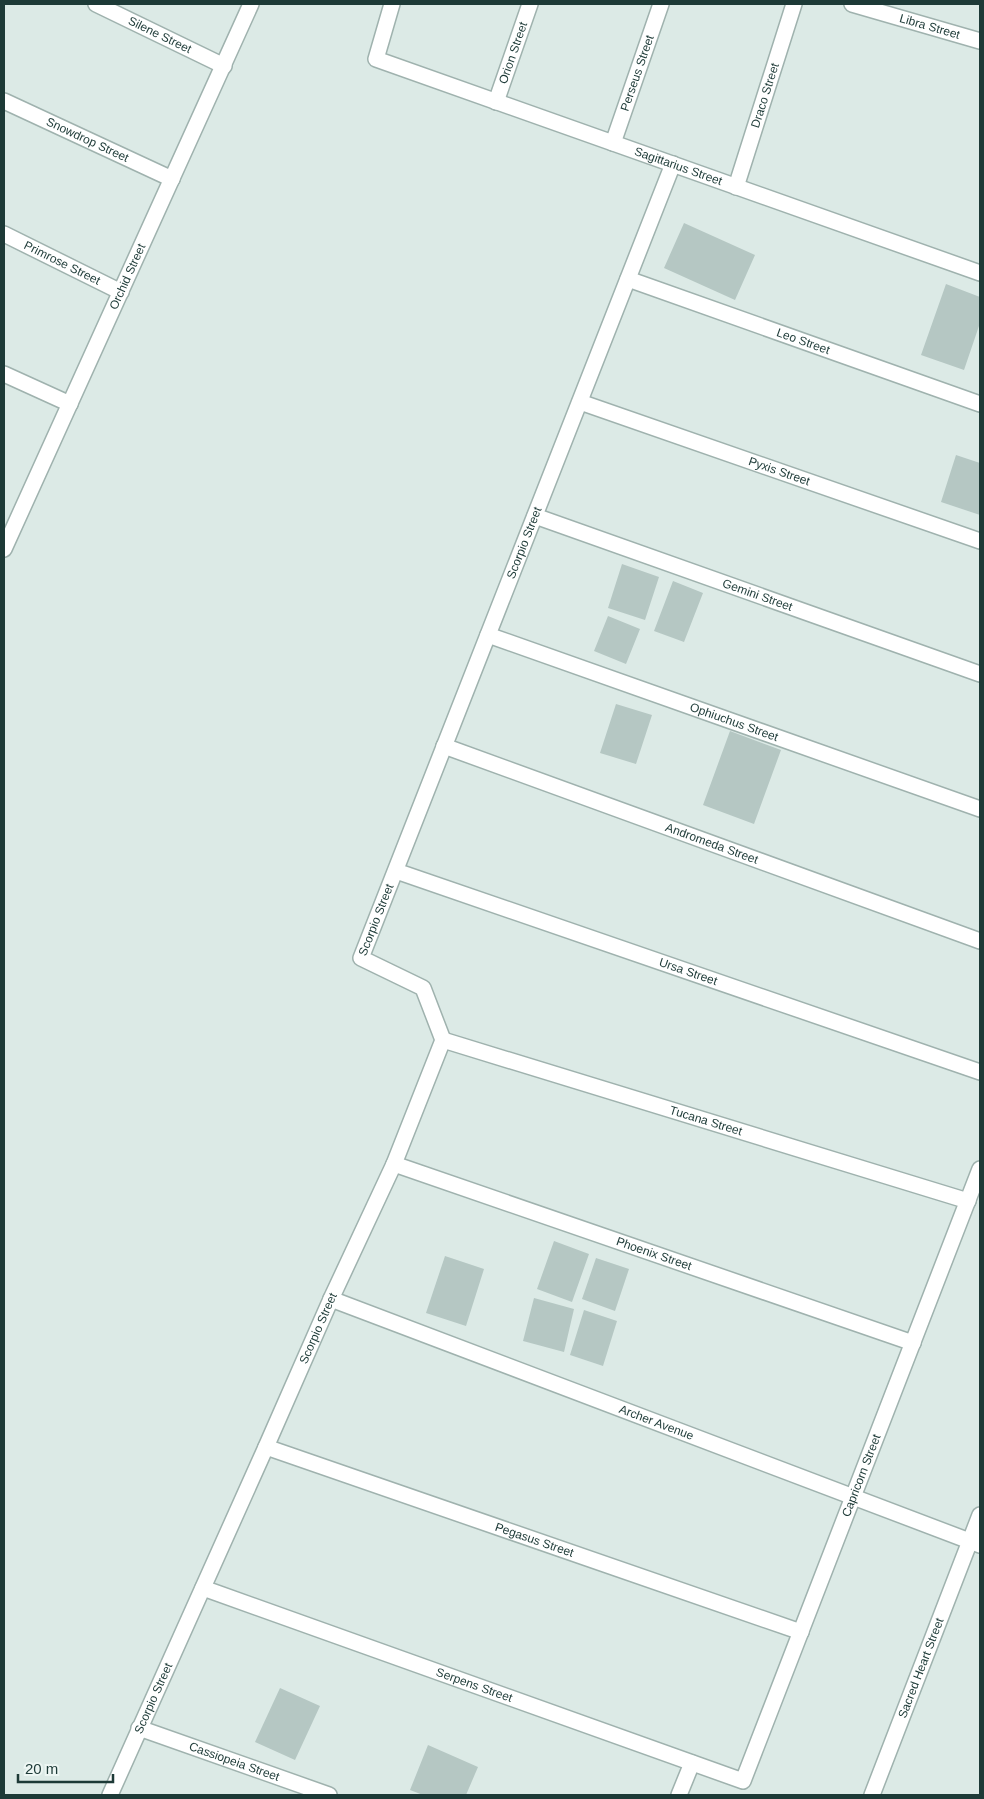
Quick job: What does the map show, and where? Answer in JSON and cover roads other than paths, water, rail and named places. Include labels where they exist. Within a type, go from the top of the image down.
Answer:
[{"type":"street","name":"Silene Street","points":[[96,4],[224,66]]},
{"type":"street","name":"Orchid Street","points":[[4,549],[9,521],[70,404],[251,4]]},
{"type":"street","name":"Sagittarius Street","points":[[392,4],[376,60],[980,273]]},
{"type":"street","name":"Orion Street","points":[[496,102],[530,4]]},
{"type":"street","name":"Perseus Street","points":[[614,144],[661,4]]},
{"type":"street","name":"Draco Street","points":[[736,187],[794,4]]},
{"type":"street","name":"Libra Street","points":[[852,4],[980,41]]},
{"type":"street","name":"Snowdrop Street","points":[[4,101],[172,179]]},
{"type":"street","name":"Scorpio Street","points":[[110,1795],[331,1299],[394,1164],[443,1040],[423,988],[361,958],[673,164]]},
{"type":"street","name":"Primrose Street","points":[[4,234],[121,292]]},
{"type":"street","name":"Leo Street","points":[[628,279],[980,404]]},
{"type":"street","points":[[4,374],[70,404]]},
{"type":"street","name":"Pyxis Street","points":[[580,402],[980,541]]},
{"type":"street","name":"Gemini Street","points":[[535,516],[980,674]]},
{"type":"street","name":"Ophiuchus Street","points":[[488,635],[980,810]]},
{"type":"street","name":"Andromeda Street","points":[[444,746],[980,941]]},
{"type":"street","name":"Ursa Street","points":[[396,871],[980,1072]]},
{"type":"street","name":"Tucana Street","points":[[443,1040],[968,1201]]},
{"type":"street","name":"Phoenix Street","points":[[394,1164],[913,1343]]},
{"type":"street","name":"Capricorn Street","points":[[743,1781],[980,1169]]},
{"type":"street","name":"Archer Avenue","points":[[331,1299],[975,1543]]},
{"type":"street","name":"Pegasus Street","points":[[266,1447],[801,1632]]},
{"type":"street","name":"Sacred Heart Street","points":[[872,1795],[975,1543],[980,1515]]},
{"type":"street","name":"Serpens Street","points":[[203,1588],[743,1781]]},
{"type":"street","name":"Cassiopeia Street","points":[[140,1728],[329,1795]]},
{"type":"street","points":[[679,1795],[692,1763]]}]
